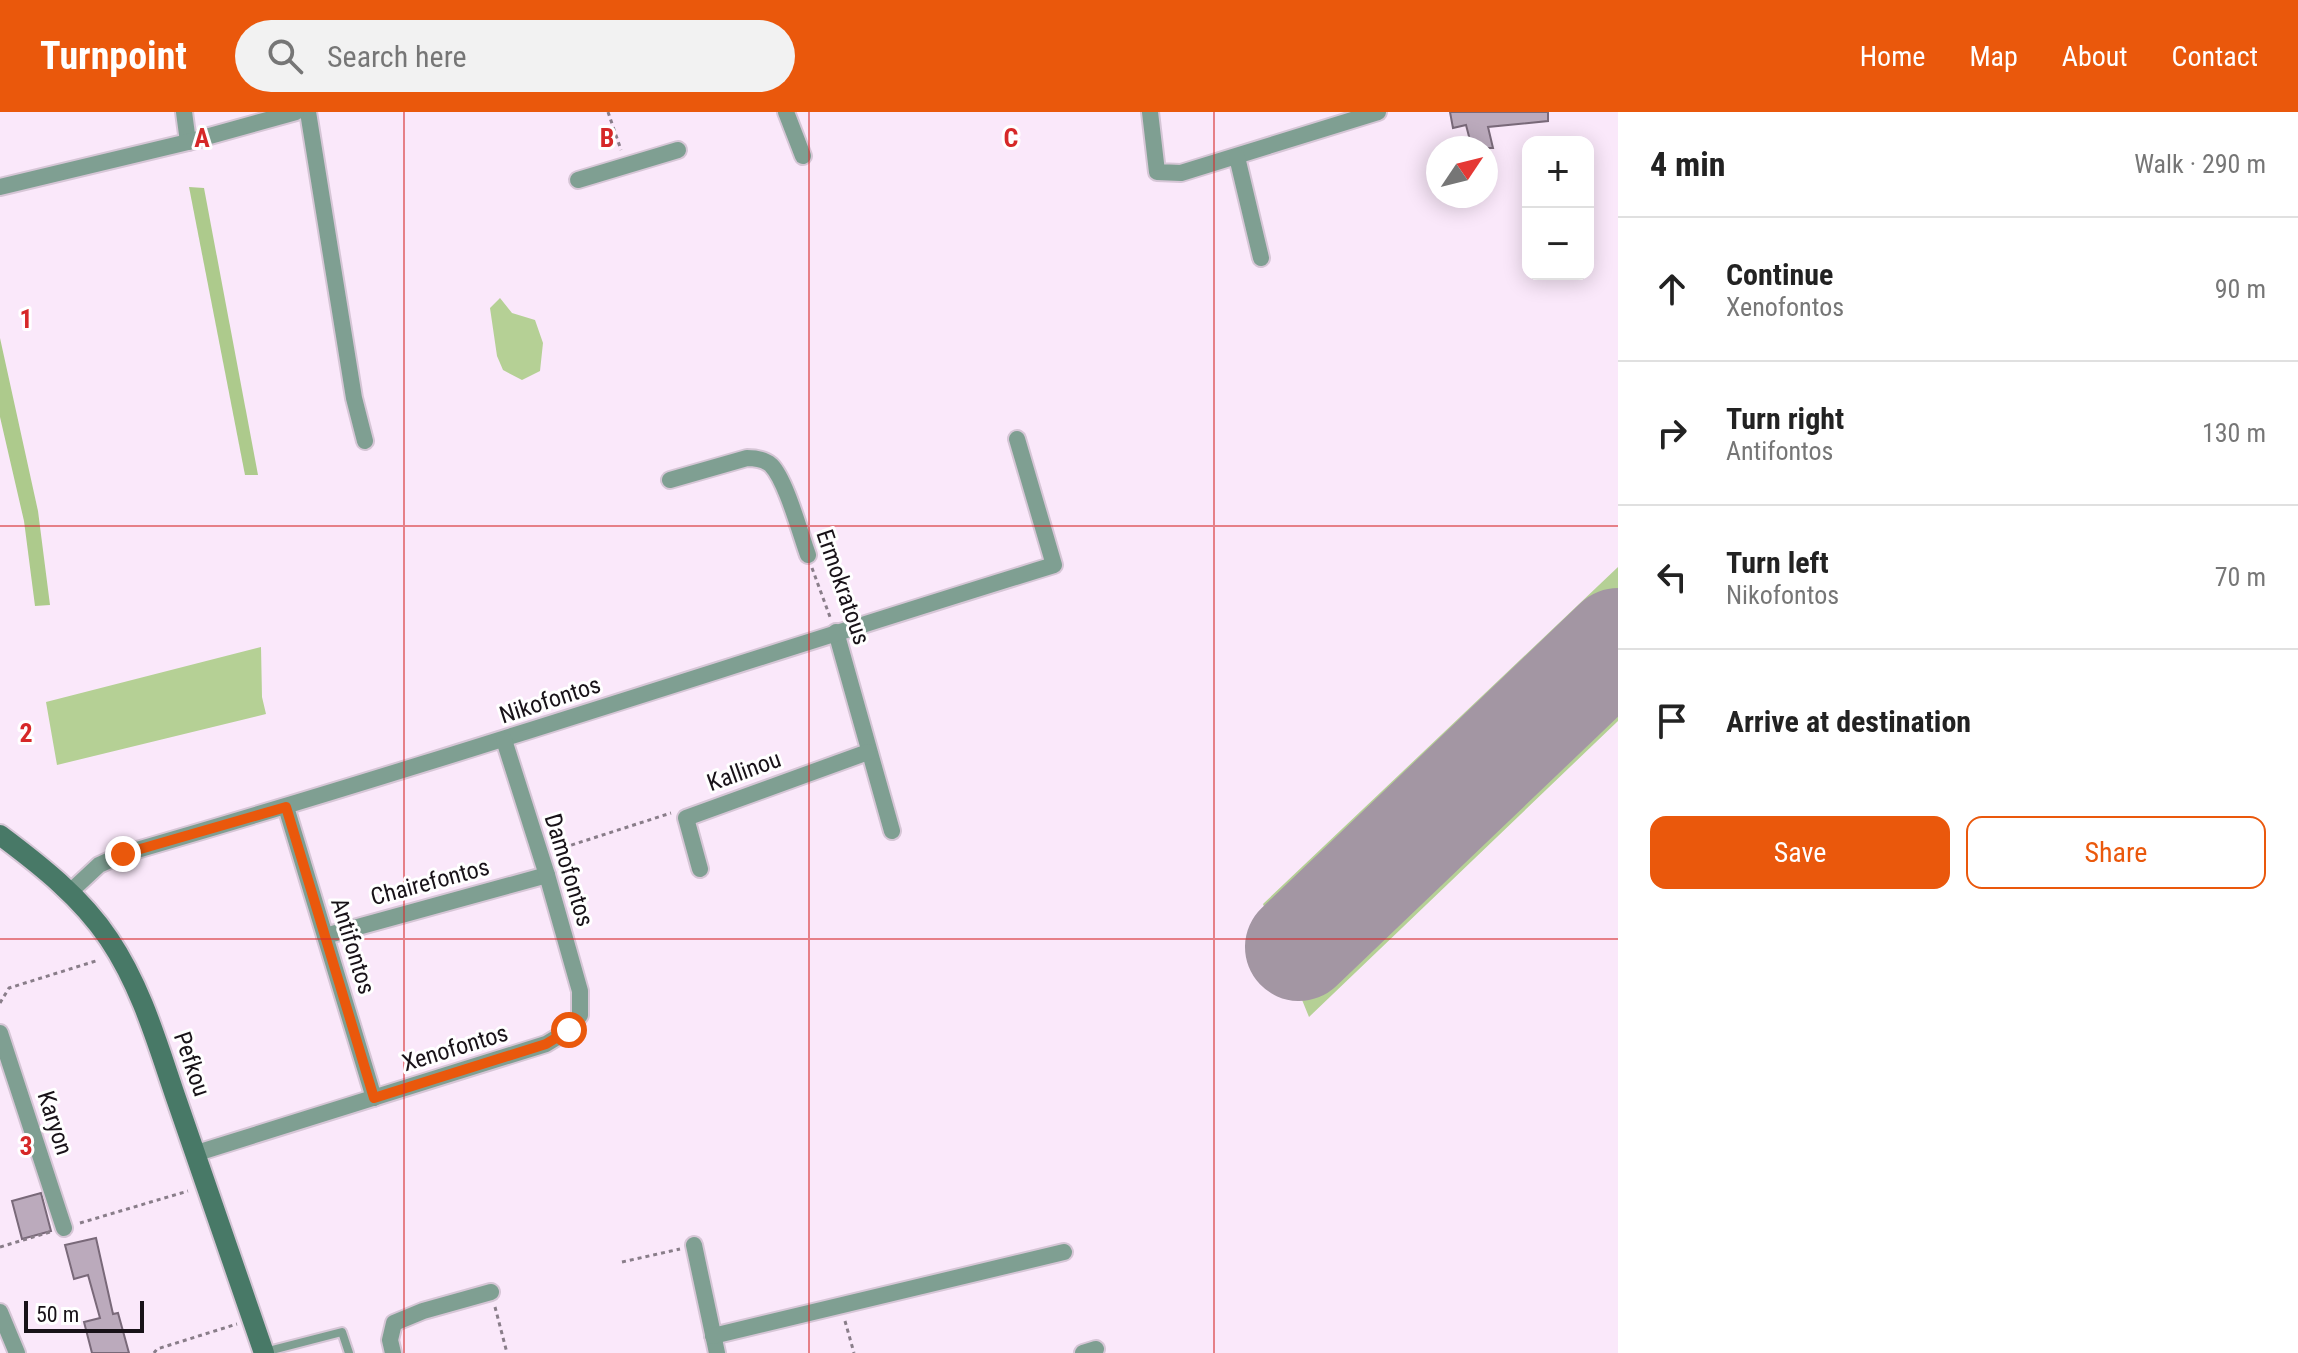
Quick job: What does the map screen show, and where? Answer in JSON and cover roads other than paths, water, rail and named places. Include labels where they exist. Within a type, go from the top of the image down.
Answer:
[{"type":"main road","name":"Pefkou","points":[[0,835],[70,892],[90,913],[139,992],[264,1352]]},
{"type":"street","points":[[184,112],[188,142]]},
{"type":"street","points":[[0,187],[188,142],[296,112]]},
{"type":"street","points":[[308,112],[354,398],[365,441]]},
{"type":"street","points":[[786,112],[803,156]]},
{"type":"street","points":[[1150,112],[1157,172],[1181,173],[1378,112]]},
{"type":"street","points":[[578,180],[678,150]]},
{"type":"street","points":[[1237,157],[1261,258]]},
{"type":"street","name":"Nikofontos","points":[[70,892],[99,865],[123,854],[504,740],[1054,565],[1017,439]]},
{"type":"street","name":"Ermokratous","points":[[670,480],[747,458],[767,462],[780,478],[808,555]]},
{"type":"street","name":"Ermokratous","points":[[836,632],[892,831]]},
{"type":"street","name":"Damofontos","points":[[504,740],[580,991],[580,1015]]},
{"type":"street","name":"Kallinou","points":[[700,869],[686,818],[868,752]]},
{"type":"street","name":"Antifontos","points":[[286,807],[374,1098]]},
{"type":"street","name":"Chairefontos","points":[[325,936],[547,875]]},
{"type":"street","name":"Xenofontos","points":[[197,1153],[546,1044],[569,1030],[580,1015]]},
{"type":"street","name":"Karyon","points":[[0,1033],[64,1228]]},
{"type":"street","points":[[694,1245],[717,1353]]},
{"type":"street","points":[[713,1336],[1064,1252]]},
{"type":"street","points":[[393,1353],[390,1340],[394,1323],[423,1311],[491,1292]]},
{"type":"street","points":[[0,1312],[17,1353]]},
{"type":"lane","points":[[264,1352],[342,1332],[349,1353]]}]
